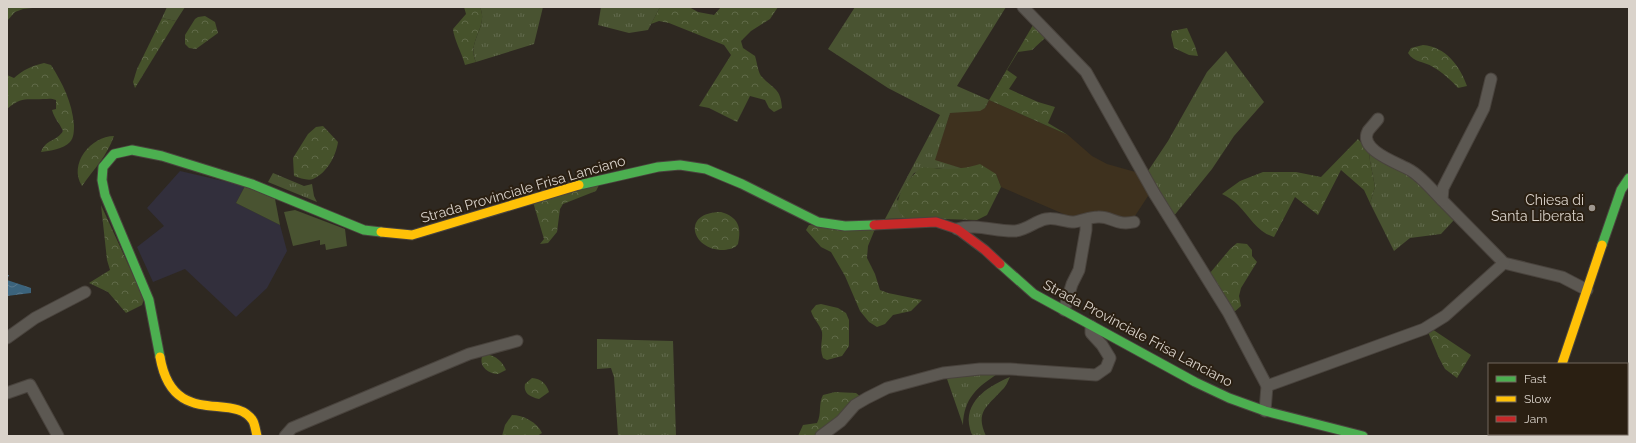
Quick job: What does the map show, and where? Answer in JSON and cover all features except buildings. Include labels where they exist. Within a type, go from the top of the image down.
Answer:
[{"type":"street","points":[[1023,7],[1086,72],[1154,193],[1228,312],[1267,386],[1265,411]]},
{"type":"street","points":[[1442,200],[1443,188],[1484,108],[1491,79]]},
{"type":"street","points":[[1378,119],[1367,132],[1367,142],[1374,151],[1411,170],[1504,263],[1562,277],[1587,290]]},
{"type":"street","name":"Strada Provinciale Frisa Lanciano","points":[[257,436],[254,420],[244,412],[234,409],[199,405],[182,398],[172,389],[162,370],[149,300],[105,195],[102,180],[103,166],[114,154],[132,150],[162,156],[252,184],[364,230],[412,235],[591,181],[658,167],[680,165],[706,169],[742,184],[818,222],[845,226],[936,222],[957,228],[985,250],[1034,294],[1195,382],[1229,398],[1265,411],[1363,436]]},
{"type":"street","points":[[1562,363],[1621,190],[1629,178]]},
{"type":"street","points":[[957,228],[964,226],[1010,232],[1026,228],[1040,220],[1048,218],[1073,222],[1104,217],[1120,224],[1134,222]]},
{"type":"street","points":[[1064,310],[1072,284],[1079,270],[1086,230],[1086,220]]},
{"type":"street","points":[[1267,386],[1424,329],[1445,316],[1504,263]]},
{"type":"street","points":[[7,338],[35,318],[85,292]]},
{"type":"street","points":[[821,436],[841,421],[856,405],[867,398],[887,388],[943,374],[980,369],[1010,368],[1096,375],[1106,368],[1110,358],[1102,345],[1091,333],[1091,326]]},
{"type":"street","points":[[276,436],[285,436],[292,428],[469,354],[517,341]]},
{"type":"street","points":[[7,393],[30,385],[58,436]]},
{"type":"shaded area","points":[[989,100],[1068,135],[1092,156],[1107,164],[1139,173],[1150,193],[1131,222],[1073,218],[1001,187],[996,174],[964,169],[934,161],[950,113],[985,108]]},
{"type":"shaded area","points":[[180,171],[245,186],[236,203],[280,225],[287,251],[267,288],[236,317],[185,269],[153,282],[137,247],[164,226],[147,208]]},
{"type":"green space","points":[[7,7],[42,7],[23,9],[15,12],[7,21]]},
{"type":"green space","points":[[167,7],[185,7],[176,21],[162,18]]},
{"type":"green space","points":[[464,7],[480,7],[482,15],[482,22],[474,48],[476,62],[465,65],[453,29],[466,14]]},
{"type":"green space","points":[[480,7],[543,7],[534,44],[476,62],[474,54],[475,41],[482,22]]},
{"type":"green space","points":[[601,7],[660,7],[648,30],[629,33],[598,25]]},
{"type":"green space","points":[[660,7],[689,7],[698,12],[714,15],[721,7],[778,7],[770,19],[751,31],[741,41],[743,48],[755,56],[761,75],[780,96],[782,108],[774,112],[769,108],[765,100],[750,96],[737,122],[709,108],[699,106],[731,55],[724,45],[669,23],[659,21],[651,24]]},
{"type":"green space","points":[[855,7],[1006,7],[957,86],[989,100],[985,108],[980,111],[950,113],[935,160],[964,169],[950,170],[936,168],[914,173],[897,199],[906,218],[885,219],[940,115],[888,88],[828,49]]},
{"type":"green space","points":[[205,16],[215,22],[218,33],[196,49],[189,48],[185,44],[185,35],[195,19]]},
{"type":"green space","points":[[162,18],[176,21],[135,88],[133,82],[137,69]]},
{"type":"green space","points":[[1033,25],[1045,38],[1032,50],[1018,52],[1007,70],[1017,77],[1009,89],[1038,102],[1055,107],[1048,123],[1068,135],[989,100]]},
{"type":"green space","points":[[1187,28],[1198,56],[1189,55],[1174,48],[1171,35],[1172,31]]},
{"type":"green space","points":[[1423,45],[1439,49],[1451,59],[1460,71],[1467,86],[1458,88],[1440,71],[1430,65],[1413,59],[1408,53],[1411,48]]},
{"type":"green space","points":[[1226,51],[1264,102],[1234,136],[1212,169],[1173,217],[1148,171],[1168,141],[1207,72]]},
{"type":"green space","points":[[44,63],[51,65],[63,86],[73,117],[74,134],[70,142],[64,146],[41,152],[48,143],[60,135],[63,131],[52,110],[56,109],[56,100],[20,100],[7,109],[7,75],[14,78],[35,65]]},
{"type":"green space","points":[[323,126],[338,142],[330,164],[323,173],[311,180],[294,176],[293,158],[308,134],[316,127]]},
{"type":"green space","points":[[114,136],[104,156],[82,186],[78,178],[78,169],[84,153],[97,141],[105,137]]},
{"type":"green space","points":[[1358,139],[1369,151],[1375,187],[1370,203],[1364,190],[1341,170],[1318,215],[1295,197],[1274,237],[1258,228],[1236,203],[1222,194],[1240,181],[1263,172],[1296,172],[1321,177]]},
{"type":"green space","points":[[1369,151],[1414,175],[1438,198],[1454,220],[1441,234],[1410,238],[1394,251],[1370,203],[1375,187]]},
{"type":"green space","points":[[980,164],[996,174],[1001,187],[987,215],[977,220],[906,218],[900,213],[898,199],[901,192],[911,178],[922,167],[958,169]]},
{"type":"green space","points":[[273,173],[304,186],[312,184],[314,196],[317,202],[268,182]]},
{"type":"green space","points":[[601,181],[596,191],[563,204],[560,209],[557,232],[548,243],[540,244],[544,239],[533,202]]},
{"type":"green space","points":[[245,186],[275,199],[280,225],[236,203]]},
{"type":"green space","points":[[101,205],[144,299],[142,305],[126,313],[108,292],[89,283],[110,270],[107,260]]},
{"type":"green space","points":[[295,210],[345,229],[347,246],[326,250],[325,244],[320,245],[320,240],[293,246],[284,212]]},
{"type":"green space","points":[[721,212],[727,214],[735,220],[739,228],[738,244],[733,248],[724,250],[713,249],[704,244],[698,238],[695,231],[695,224],[700,218],[708,214]]},
{"type":"green space","points":[[809,225],[875,229],[868,246],[867,258],[875,274],[880,290],[922,300],[911,311],[893,315],[885,324],[877,327],[869,322],[860,311],[845,276],[831,252],[821,247],[806,230]]},
{"type":"green space","points":[[1237,243],[1247,244],[1252,250],[1252,256],[1257,262],[1241,288],[1239,296],[1241,306],[1233,313],[1210,273]]},
{"type":"green space","points":[[821,304],[838,308],[846,313],[849,320],[849,346],[842,356],[827,360],[823,358],[822,354],[822,332],[811,311],[816,305]]},
{"type":"green space","points":[[1432,329],[1471,355],[1457,378],[1445,369],[1439,358],[1428,332]]},
{"type":"green space","points":[[597,339],[673,341],[676,436],[618,436],[614,377],[611,368],[597,369]]},
{"type":"green space","points":[[486,354],[498,359],[506,370],[495,374],[483,367],[481,361],[482,357]]},
{"type":"green space","points":[[999,373],[984,383],[973,394],[966,407],[963,425],[946,376]]},
{"type":"green space","points":[[1010,377],[1005,387],[984,410],[982,421],[986,436],[973,436],[969,424],[971,407],[981,394],[995,384]]},
{"type":"green space","points":[[532,378],[543,382],[549,392],[539,399],[530,396],[525,390],[525,384]]},
{"type":"green space","points":[[835,392],[856,393],[861,397],[818,436],[798,436],[803,425],[817,423],[823,395]]},
{"type":"green space","points":[[512,415],[521,416],[533,422],[542,433],[537,436],[502,436],[505,425]]},
{"type":"water","points":[[7,280],[31,288],[31,293],[7,296]]},
{"type":"traffic: fast","points":[[160,357],[149,300],[105,195],[102,180],[103,167],[114,154],[132,150],[162,156],[252,184],[364,230],[381,232]]},
{"type":"traffic: fast","points":[[579,185],[658,167],[680,165],[706,169],[742,184],[818,222],[845,226],[874,225]]},
{"type":"traffic: fast","points":[[1602,245],[1621,190],[1629,178]]},
{"type":"traffic: fast","points":[[1000,264],[1034,294],[1195,382],[1229,398],[1265,411],[1363,436]]},
{"type":"traffic: slow","points":[[381,232],[412,235],[579,185]]},
{"type":"traffic: slow","points":[[1562,363],[1602,245]]},
{"type":"traffic: slow","points":[[160,357],[167,380],[177,394],[190,402],[232,408],[244,412],[253,421],[257,436]]},
{"type":"traffic: jam","points":[[874,225],[936,222],[957,229],[985,250],[1000,264]]},
{"type":"place","name":"Chiesa di Santa Liberata","points":[[1592,208]]}]
